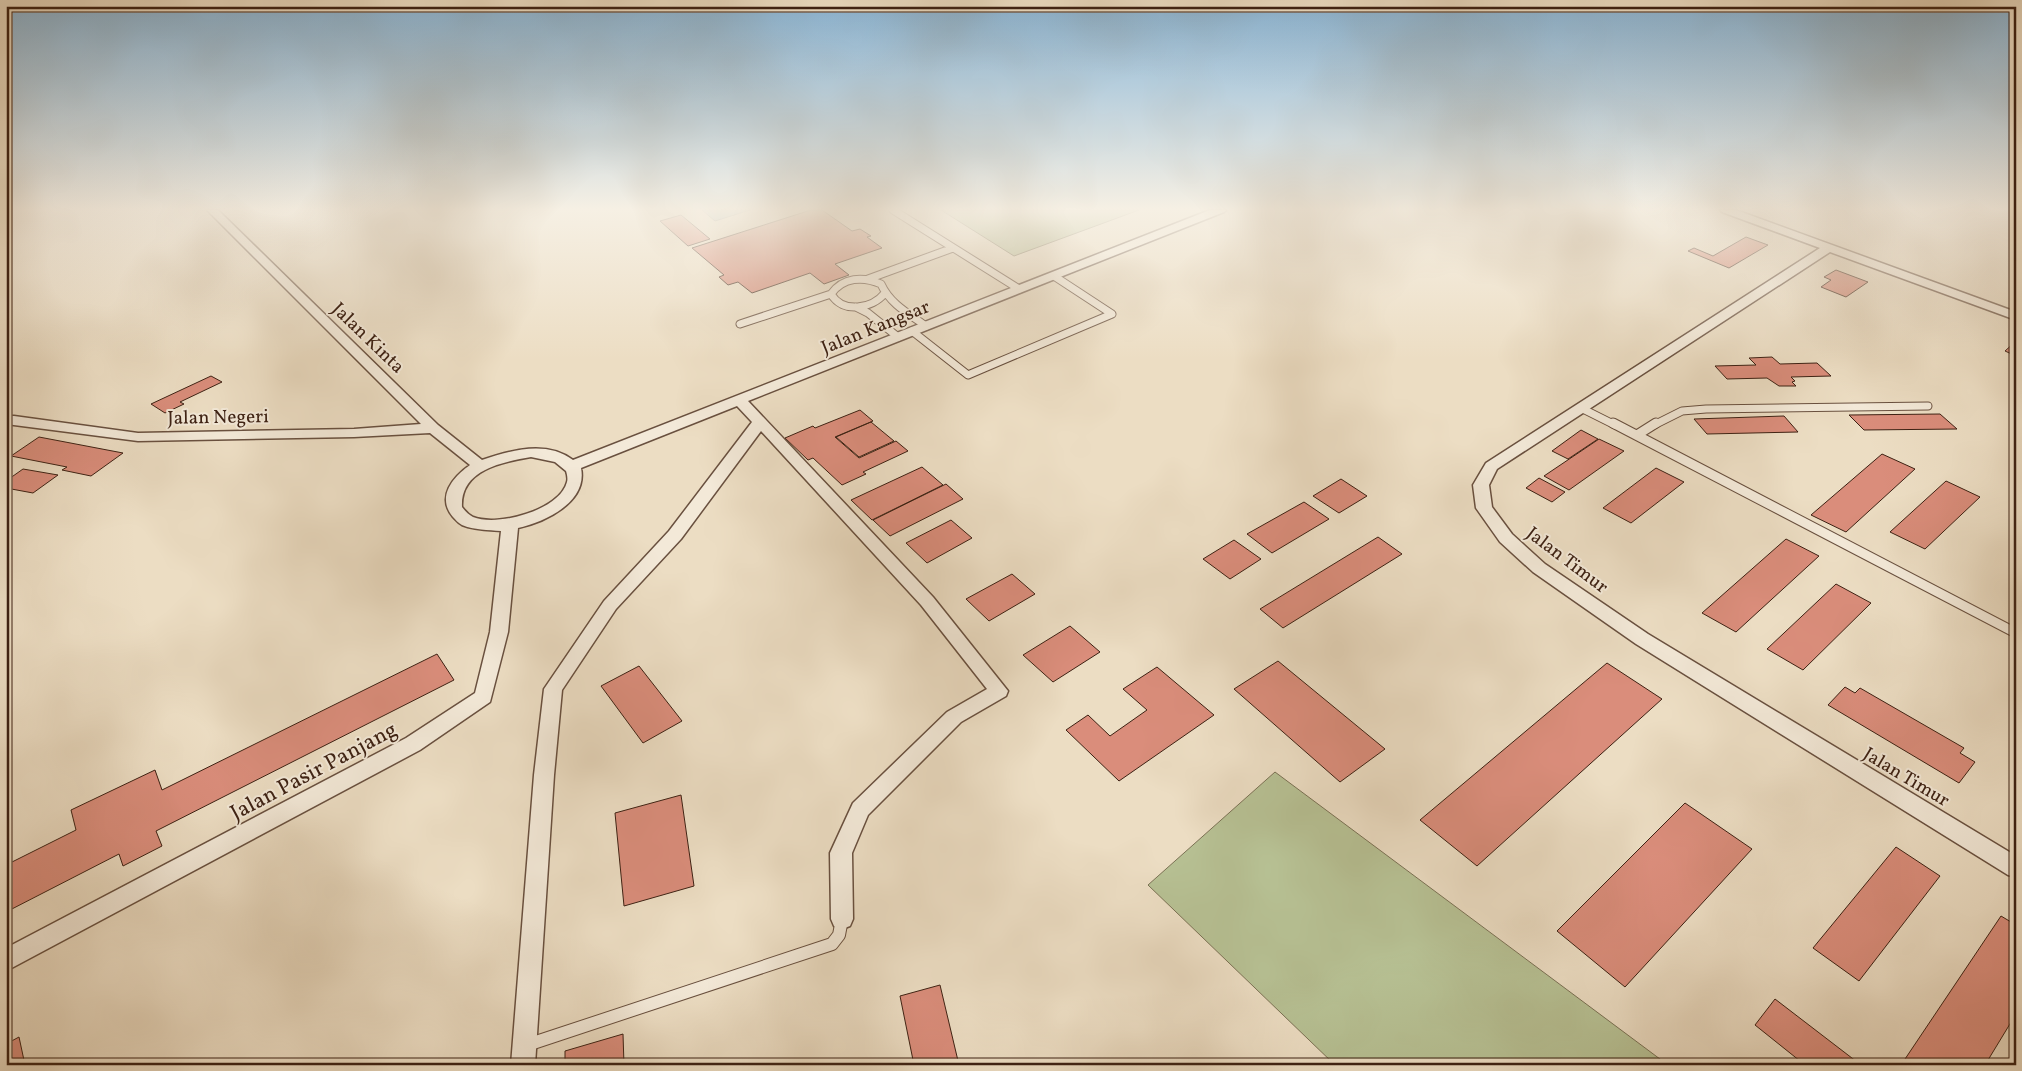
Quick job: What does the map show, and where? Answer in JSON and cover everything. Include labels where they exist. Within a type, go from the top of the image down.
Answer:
[{"type":"street","name":"Jalan Kinta","points":[[263,260],[433,428],[481,466]]},
{"type":"street","name":"Jalan Kangsar","points":[[572,466],[1094,260]]},
{"type":"street","name":"Jalan Timur","points":[[1810,260],[1491,466],[1482,485],[1484,508],[1506,538],[1539,568],[1642,639],[2016,868]]},
{"type":"street","points":[[1862,260],[2016,316]]},
{"type":"street","points":[[739,400],[927,601],[999,691],[954,717],[860,809],[841,853],[842,919]]},
{"type":"street","name":"Jalan Negeri","points":[[6,420],[138,438],[354,433],[433,428]]},
{"type":"street","points":[[524,1055],[544,775],[553,689],[610,605],[675,535],[760,422]]},
{"type":"street","points":[[531,452],[549,453],[564,459],[572,466],[576,476],[573,489],[566,499],[544,514],[510,525],[489,526],[465,520],[454,508],[455,492],[464,479],[481,466],[500,457],[531,452]]},
{"type":"street","name":"Jalan Pasir Panjang","points":[[6,960],[413,744],[483,697],[499,632],[510,525]]},
{"type":"lane","points":[[868,279],[920,260]]},
{"type":"lane","points":[[972,260],[1019,289]]},
{"type":"lane","points":[[912,331],[968,375],[1112,314],[1054,276]]},
{"type":"lane","points":[[740,324],[831,294],[834,287],[843,282],[868,279],[882,284],[885,293],[894,303],[926,326]]},
{"type":"lane","points":[[854,306],[871,304],[883,297],[885,293]]},
{"type":"lane","points":[[831,294],[832,298],[837,302],[854,306],[868,314],[898,337]]},
{"type":"lane","points":[[1637,435],[1663,419],[1682,411],[1706,409],[1928,406]]},
{"type":"lane","points":[[1581,408],[1637,435],[2016,633]]},
{"type":"lane","points":[[524,1055],[832,944],[839,935],[842,919]]},
{"type":"green space","points":[[1275,772],[1668,1065],[1335,1065],[1148,885]]},
{"type":"building","points":[[706,260],[847,260],[835,264],[849,275],[824,284],[810,273],[752,293],[738,282],[728,285],[719,277],[724,275]]},
{"type":"building","points":[[1710,260],[1743,260],[1729,268]]},
{"type":"building","points":[[1836,270],[1868,282],[1846,297],[1821,287],[1831,280],[1824,277]]},
{"type":"building","points":[[2016,341],[2016,356],[2005,351]]},
{"type":"building","points":[[1772,357],[1780,364],[1817,363],[1831,376],[1791,377],[1795,381],[1792,382],[1796,386],[1779,386],[1767,378],[1727,379],[1715,366],[1756,365],[1749,358]]},
{"type":"building","points":[[211,376],[222,382],[180,402],[184,404],[165,413],[151,404]]},
{"type":"building","points":[[860,410],[873,421],[835,437],[859,458],[896,441],[908,451],[863,472],[866,474],[842,485],[813,458],[808,460],[785,438],[813,426],[815,428]]},
{"type":"building","points":[[1940,414],[1957,429],[1864,430],[1849,415]]},
{"type":"building","points":[[1784,416],[1798,432],[1707,434],[1694,419]]},
{"type":"building","points":[[871,422],[894,441],[859,457],[836,437]]},
{"type":"building","points":[[1581,430],[1598,439],[1568,459],[1552,451]]},
{"type":"building","points":[[39,437],[123,453],[91,476],[62,470],[67,467],[11,456]]},
{"type":"building","points":[[1599,439],[1624,451],[1569,490],[1544,476]]},
{"type":"building","points":[[1882,454],[1915,469],[1846,532],[1811,515]]},
{"type":"building","points":[[922,467],[943,485],[872,520],[851,500]]},
{"type":"building","points":[[1656,468],[1684,482],[1631,523],[1603,508]]},
{"type":"building","points":[[23,469],[58,475],[33,493],[6,488],[6,481]]},
{"type":"building","points":[[1539,478],[1565,492],[1552,502],[1526,488]]},
{"type":"building","points":[[1341,479],[1367,496],[1339,513],[1313,496]]},
{"type":"building","points":[[1946,481],[1980,497],[1925,549],[1890,532]]},
{"type":"building","points":[[946,484],[963,499],[890,536],[873,520]]},
{"type":"building","points":[[1304,502],[1329,519],[1272,553],[1247,534]]},
{"type":"building","points":[[951,520],[972,538],[927,563],[906,543]]},
{"type":"building","points":[[1378,537],[1402,554],[1283,628],[1260,609]]},
{"type":"building","points":[[1786,539],[1819,556],[1736,632],[1702,613]]},
{"type":"building","points":[[1234,540],[1261,559],[1230,579],[1203,559]]},
{"type":"building","points":[[1012,574],[1035,594],[989,621],[966,599]]},
{"type":"building","points":[[1836,584],[1871,603],[1803,670],[1767,649]]},
{"type":"building","points":[[1070,626],[1100,652],[1053,682],[1023,655]]},
{"type":"building","points":[[437,654],[454,680],[156,831],[162,846],[123,866],[119,854],[6,912],[6,865],[76,830],[71,810],[155,770],[162,790]]},
{"type":"building","points":[[1278,661],[1385,749],[1340,782],[1234,689]]},
{"type":"building","points":[[1607,663],[1662,699],[1477,866],[1420,820]]},
{"type":"building","points":[[639,666],[682,721],[643,743],[601,686]]},
{"type":"building","points":[[1157,667],[1214,715],[1119,781],[1066,730],[1088,715],[1110,736],[1147,710],[1123,689]]},
{"type":"building","points":[[1845,687],[1855,693],[1860,688],[1964,748],[1960,753],[1975,762],[1959,783],[1828,705]]},
{"type":"building","points":[[681,795],[694,886],[624,906],[615,813]]},
{"type":"building","points":[[1685,803],[1752,849],[1625,987],[1557,931]]},
{"type":"building","points":[[1896,847],[1940,876],[1859,981],[1813,948]]},
{"type":"building","points":[[2001,916],[2016,925],[2016,1014],[1985,1065],[1901,1065]]},
{"type":"building","points":[[940,985],[959,1065],[914,1065],[900,996]]},
{"type":"building","points":[[1775,999],[1861,1065],[1805,1065],[1755,1025]]},
{"type":"building","points":[[623,1034],[624,1065],[565,1065],[565,1051]]},
{"type":"building","points":[[19,1037],[25,1065],[6,1065],[6,1044]]}]
